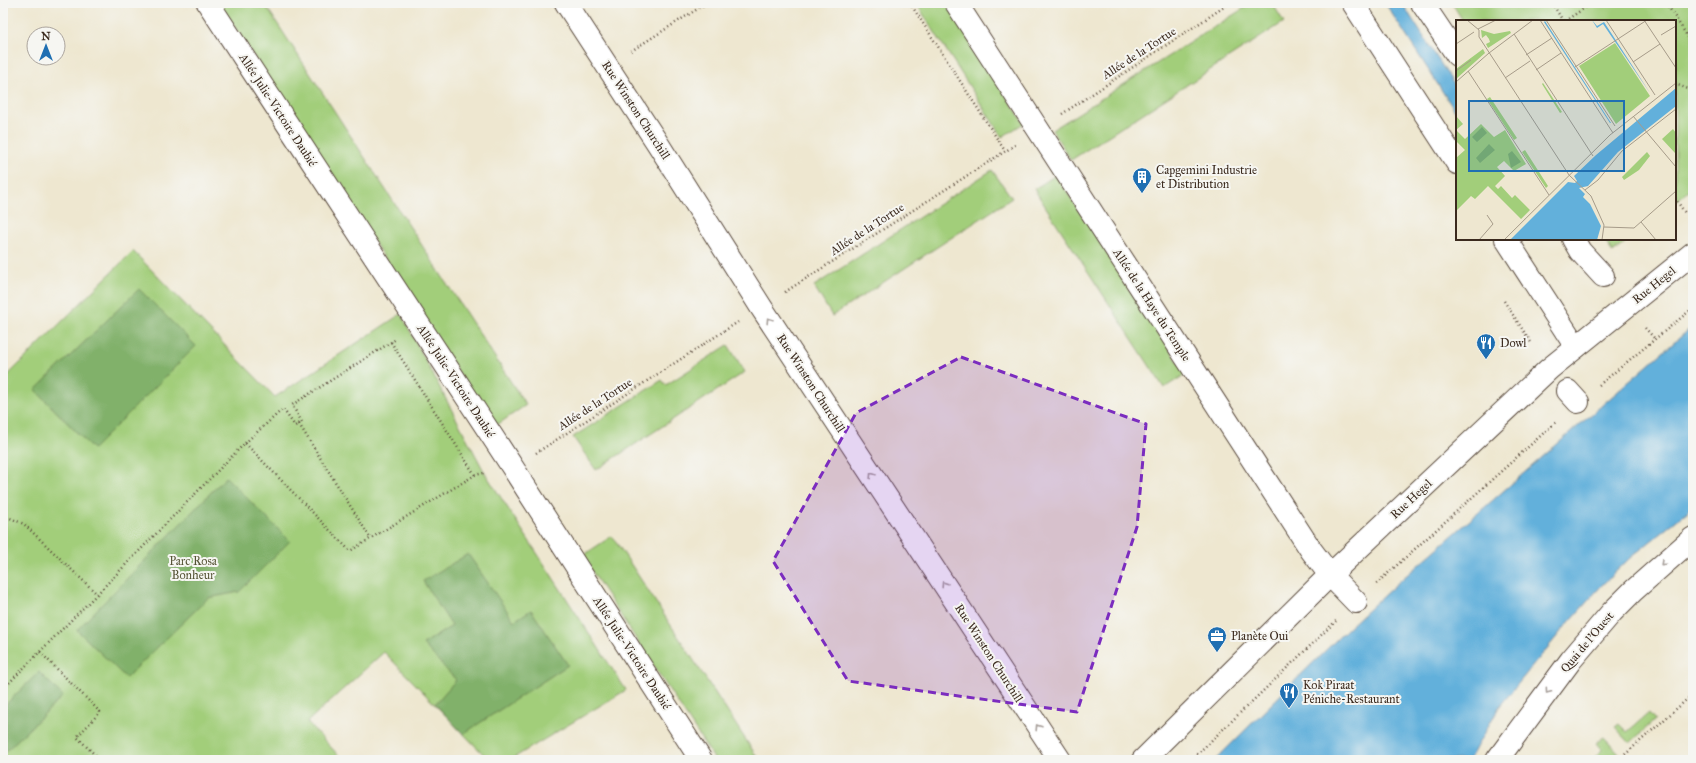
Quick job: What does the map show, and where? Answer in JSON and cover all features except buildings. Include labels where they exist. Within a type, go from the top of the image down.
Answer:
[{"type":"street","name":"Allée Julie-Victoire Daubié","points":[[208,3],[513,468],[701,760]]},
{"type":"street","name":"Rue Winston Churchill","points":[[566,3],[658,144],[761,307],[1060,760]]},
{"type":"street","name":"Allée de la Haye du Temple","points":[[956,3],[1307,544],[1330,575],[1356,602]]},
{"type":"street","points":[[1353,3],[1456,161]]},
{"type":"street","points":[[1422,3],[1456,54]]},
{"type":"street","points":[[1507,240],[1576,347]]},
{"type":"street","points":[[1574,240],[1580,251],[1603,276]]},
{"type":"street","name":"Rue Hegel","points":[[1143,760],[1330,575],[1544,374],[1693,253]]},
{"type":"street","name":"Quai de l'Ouest","points":[[1497,760],[1571,660],[1612,612],[1633,591],[1693,538]]},
{"type":"path","points":[[607,66],[707,3]]},
{"type":"path","points":[[910,3],[1005,151]]},
{"type":"path","name":"Allée de la Tortue","points":[[513,468],[761,307],[1039,130],[1230,3]]},
{"type":"path","points":[[1552,3],[1563,20]]},
{"type":"path","points":[[1566,20],[1592,3]]},
{"type":"path","points":[[1666,3],[1693,45]]},
{"type":"path","points":[[1676,84],[1691,90],[1693,89]]},
{"type":"path","points":[[1676,200],[1685,213]]},
{"type":"path","points":[[1504,301],[1532,344]]},
{"type":"path","points":[[1190,760],[1573,397],[1693,308]]},
{"type":"path","points":[[299,424],[302,422],[292,405],[419,324]]},
{"type":"path","points":[[391,342],[475,475]]},
{"type":"path","points":[[3,690],[245,444],[283,409],[295,426],[299,424]]},
{"type":"path","points":[[299,424],[371,539]]},
{"type":"path","points":[[245,444],[350,551],[475,475],[513,468]]},
{"type":"path","points":[[3,515],[24,524],[97,594]]},
{"type":"path","points":[[40,652],[100,712],[77,737],[100,760]]},
{"type":"path","points":[[1619,760],[1693,694]]},
{"type":"highlighted area","points":[[961,357],[1146,424],[1137,527],[1077,712],[848,681],[773,561],[856,413]]},
{"type":"green space","points":[[219,3],[264,3],[526,405],[494,427]]},
{"type":"green space","points":[[916,3],[946,3],[1024,123],[1002,137]]},
{"type":"green space","points":[[1252,3],[1272,3],[1284,22],[1071,160],[1052,130]]},
{"type":"green space","points":[[1452,3],[1693,3],[1693,187],[1676,201],[1676,20],[1462,20]]},
{"type":"green space","points":[[992,170],[1012,198],[832,316],[814,286]]},
{"type":"green space","points":[[1056,175],[1186,374],[1164,388],[1034,189]]},
{"type":"green space","points":[[1605,240],[1628,240],[1613,253]]},
{"type":"green space","name":"Parc Rosa Bonheur","points":[[133,251],[275,397],[401,314],[485,473],[626,690],[510,760],[489,760],[384,652],[307,722],[343,760],[3,760],[3,380]]},
{"type":"green space","points":[[139,289],[196,346],[93,449],[35,390]]},
{"type":"green space","points":[[728,345],[745,372],[596,470],[573,437],[662,380],[666,385]]},
{"type":"green space","points":[[226,477],[290,541],[239,592],[208,598],[126,678],[77,630]]},
{"type":"green space","points":[[612,536],[759,760],[715,760],[582,556]]},
{"type":"green space","points":[[468,554],[514,621],[531,610],[568,665],[463,734],[435,704],[456,680],[423,644],[452,626],[423,581]]},
{"type":"green space","points":[[39,672],[63,696],[3,754],[3,707]]},
{"type":"green space","points":[[1649,713],[1655,720],[1630,743],[1615,727],[1619,724],[1627,732]]},
{"type":"green space","points":[[1604,737],[1619,753],[1611,760],[1592,760],[1602,750],[1596,743]]},
{"type":"water","points":[[1385,3],[1402,3],[1456,87],[1456,112]]},
{"type":"water","points":[[1693,326],[1693,507],[1630,558],[1602,585],[1563,629],[1499,707],[1469,760],[1215,760],[1346,630],[1393,587]]},
{"type":"place","name":"Capgemini Industrie et Distribution","points":[[1142,194]]},
{"type":"place","name":"Dowl","points":[[1486,360]]},
{"type":"place","name":"Planète Oui","points":[[1217,653]]},
{"type":"place","name":"Kok Piraat Péniche-Restaurant","points":[[1289,709]]}]
